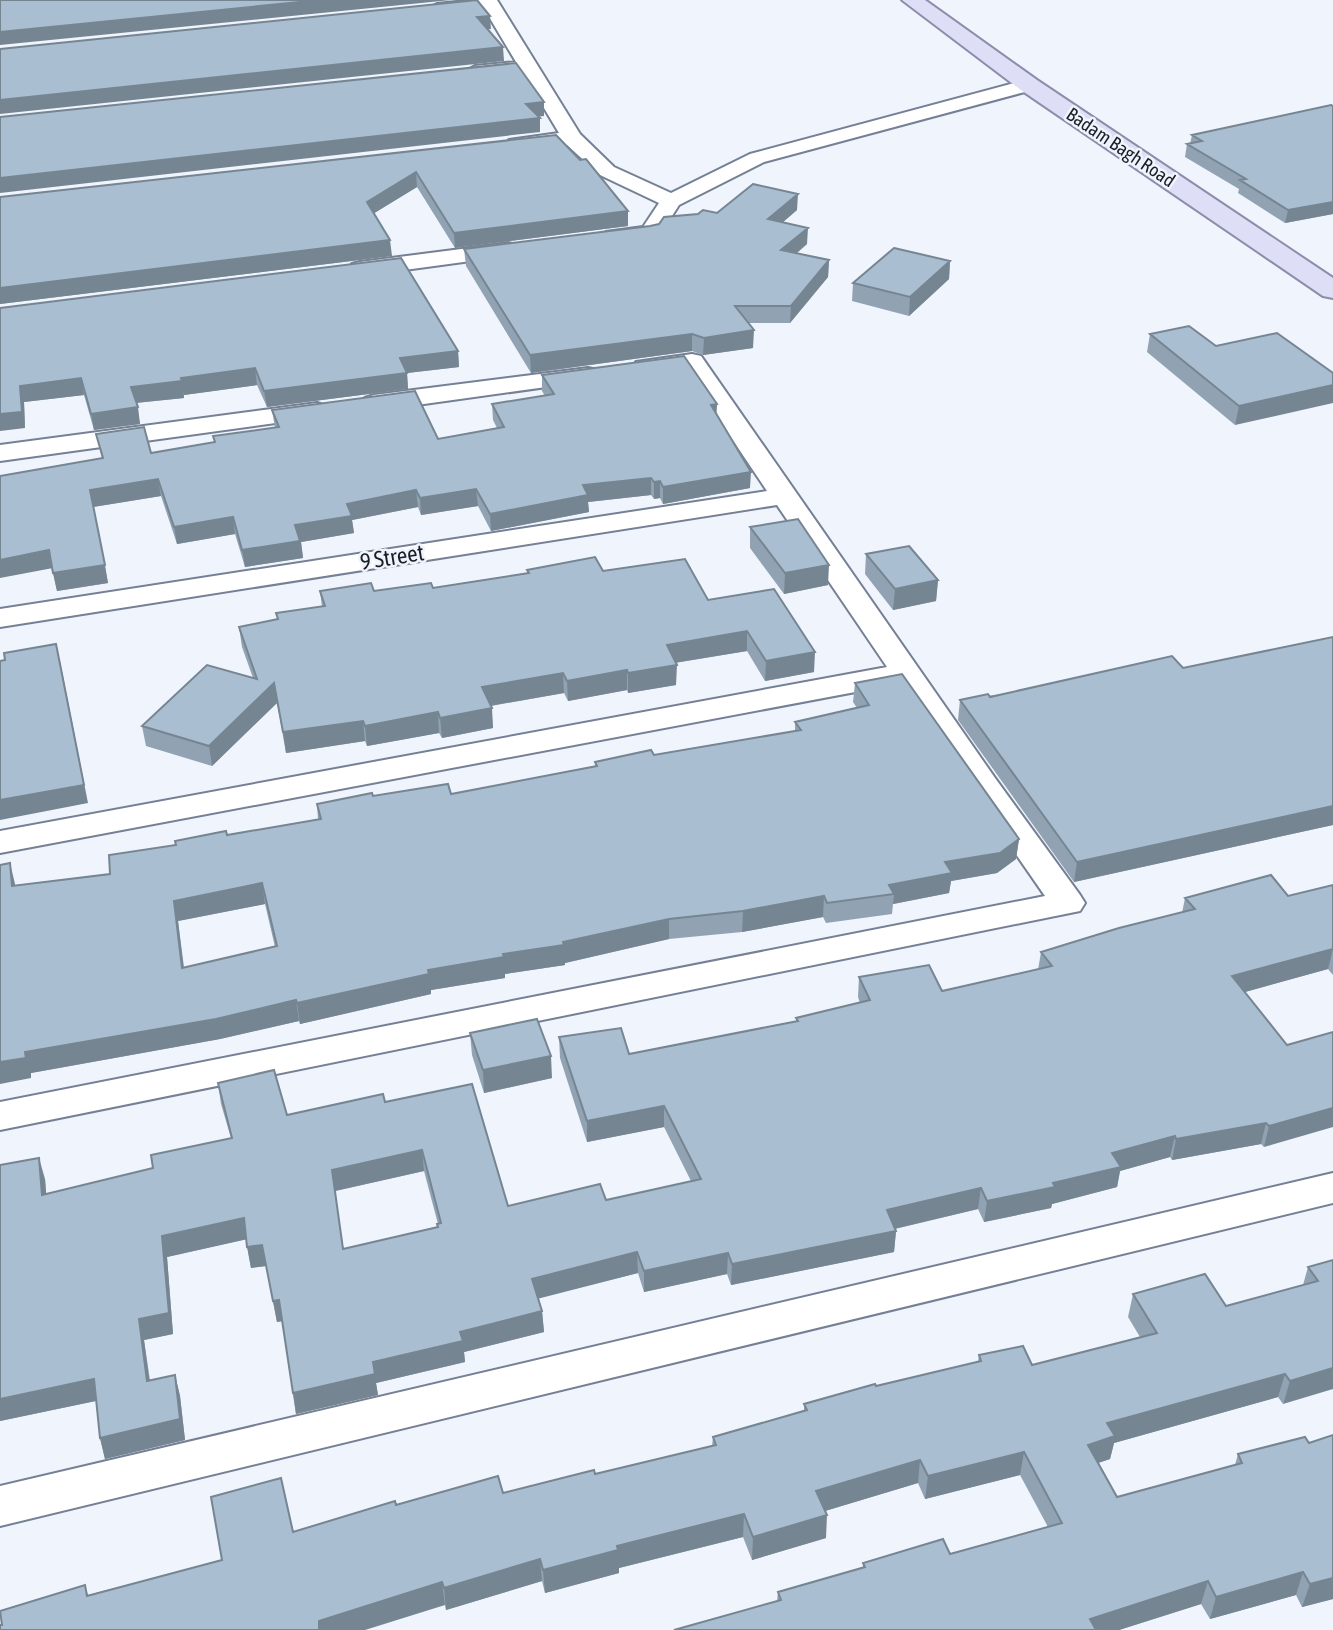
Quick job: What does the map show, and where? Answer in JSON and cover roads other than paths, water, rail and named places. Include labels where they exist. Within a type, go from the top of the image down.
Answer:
[{"type":"main road","name":"Badam Bagh Road","points":[[912,0],[1029,85],[1333,290]]},
{"type":"street","points":[[422,11],[489,2],[572,138],[607,171],[671,201]]},
{"type":"street","points":[[459,74],[528,67]]},
{"type":"street","points":[[595,240],[650,233],[671,201],[757,158],[1029,85]]},
{"type":"street","points":[[491,147],[572,138]]},
{"type":"street","points":[[332,272],[526,248]]},
{"type":"street","points":[[0,453],[691,361],[1068,903],[0,1116]]},
{"type":"street","name":"9 Street","points":[[0,618],[785,496]]},
{"type":"street","points":[[0,842],[906,673]]},
{"type":"street","points":[[0,1506],[1333,1188]]}]
